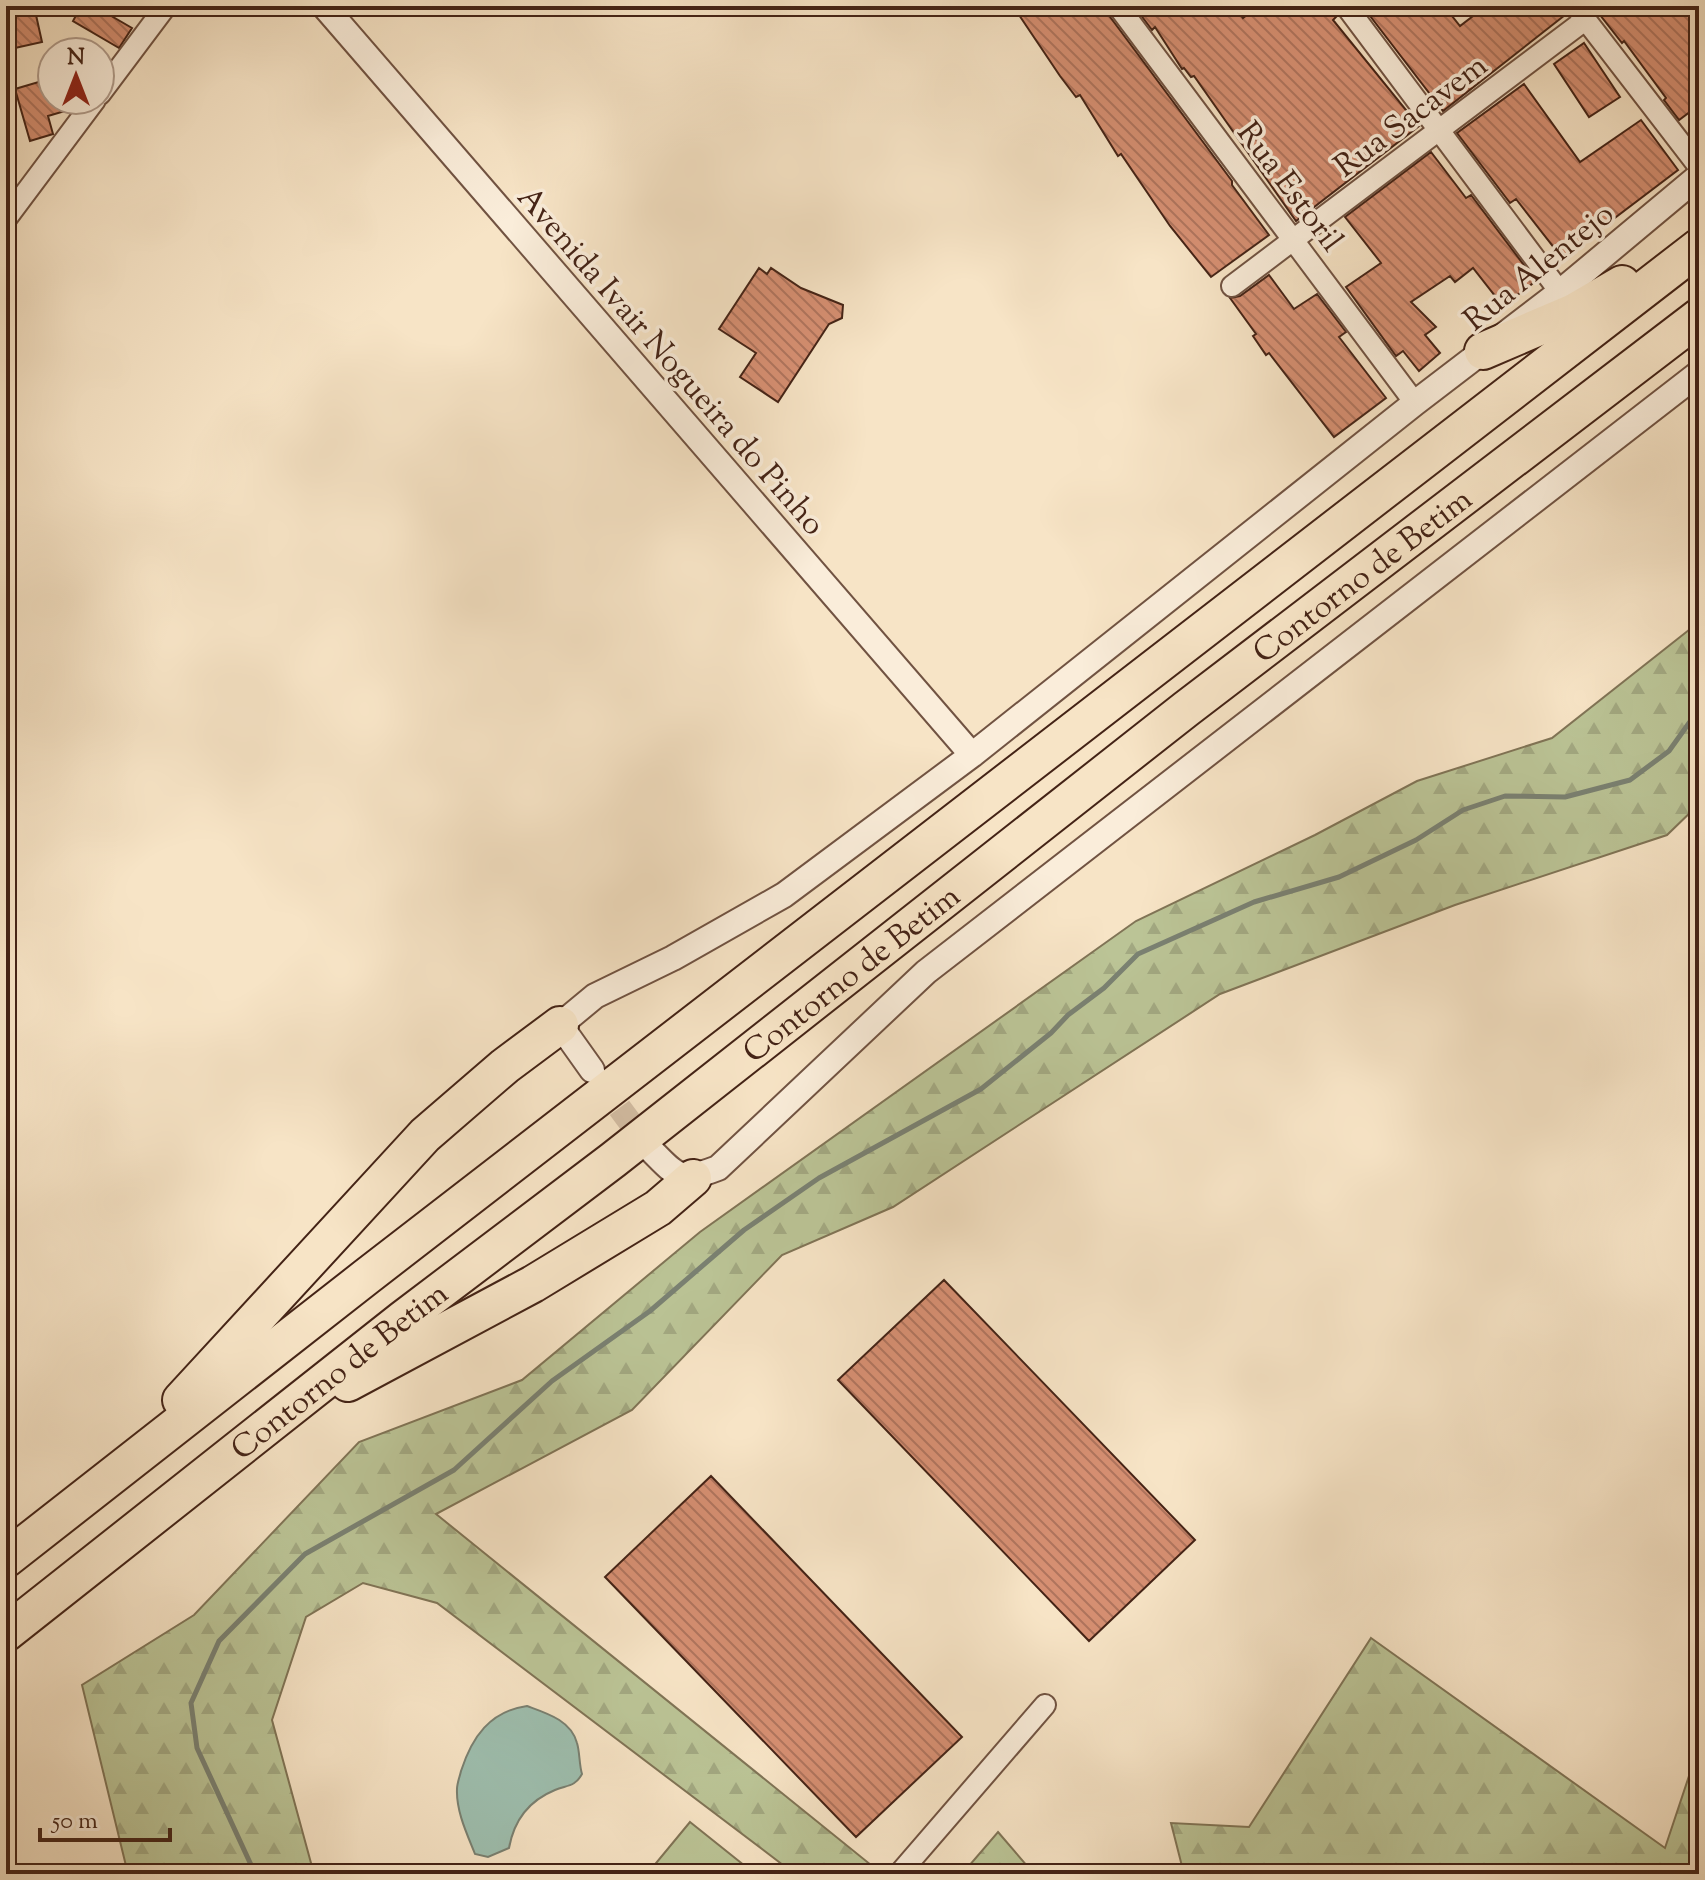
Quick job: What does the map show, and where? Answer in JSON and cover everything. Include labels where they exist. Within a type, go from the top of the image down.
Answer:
[{"type":"highway","points":[[1483,351],[1608,294],[1699,223]]},
{"type":"highway","name":"Contorno de Betim","points":[[6,1559],[1699,247]]},
{"type":"highway","name":"Contorno de Betim","points":[[6,1633],[403,1319],[613,1160],[1186,709],[1699,317]]},
{"type":"highway","points":[[114,1474],[425,1135],[505,1066],[560,1025]]},
{"type":"highway","points":[[266,1428],[533,1284],[658,1208],[693,1178]]},
{"type":"street","points":[[116,73],[166,6]]},
{"type":"street","name":"Avenida Ivair Nogueira do Pinho","points":[[324,6],[972,755]]},
{"type":"street","name":"Rua Estoril","points":[[1118,6],[1415,403]]},
{"type":"street","points":[[1346,6],[1560,292]]},
{"type":"street","points":[[1580,13],[1699,167]]},
{"type":"street","name":"Rua Sacavem","points":[[1232,286],[1440,131],[1580,13]]},
{"type":"street","points":[[6,219],[83,116]]},
{"type":"street","name":"Rua Alentejo","points":[[560,1025],[595,996],[673,958],[784,895],[972,755],[1415,403],[1560,292],[1699,176]]},
{"type":"street","name":"Contorno de Betim","points":[[693,1178],[718,1168],[926,972],[1699,373]]},
{"type":"street","points":[[560,1025],[592,1070]]},
{"type":"street","points":[[650,1149],[674,1173],[693,1178]]},
{"type":"street","points":[[899,1874],[1045,1705]]},
{"type":"green space","points":[[1699,622],[1699,804],[1667,835],[1455,905],[1220,994],[893,1207],[782,1255],[632,1410],[436,1514],[876,1869],[783,1865],[437,1603],[363,1583],[306,1617],[272,1720],[314,1874],[128,1874],[82,1685],[194,1615],[359,1442],[522,1380],[700,1232],[1136,921],[1315,835],[1417,781],[1552,738]]},
{"type":"green space","points":[[1371,1638],[1665,1848],[1699,1746],[1699,1874],[1184,1874],[1171,1823],[1249,1827]]},
{"type":"green space","points":[[690,1822],[755,1874],[647,1874]]},
{"type":"green space","points":[[998,1832],[1034,1874],[962,1874]]},
{"type":"shaded area","points":[[527,1706],[557,1718],[569,1728],[577,1743],[582,1774],[574,1783],[545,1795],[530,1806],[514,1829],[509,1848],[488,1857],[475,1854],[458,1806],[457,1787],[461,1771],[471,1747],[484,1728],[503,1713]]},
{"type":"building","points":[[6,6],[34,6],[41,36],[36,36],[36,43],[6,50]]},
{"type":"building","points":[[81,6],[94,6],[132,28],[119,48],[116,46],[116,36],[99,36],[73,21]]},
{"type":"building","points":[[1013,6],[1105,6],[1269,235],[1211,277],[1170,226],[1121,154],[1118,156],[1080,95],[1076,97],[1060,76]]},
{"type":"building","points":[[1134,6],[1234,6],[1243,18],[1258,6],[1327,6],[1336,17],[1333,20],[1419,126],[1296,221],[1194,76],[1182,69],[1155,27],[1152,30]]},
{"type":"building","points":[[1374,6],[1444,6],[1460,26],[1486,6],[1560,6],[1565,15],[1443,111],[1367,12]]},
{"type":"building","points":[[1593,6],[1699,6],[1699,105],[1679,120],[1624,41],[1622,43]]},
{"type":"building","points":[[1584,43],[1620,97],[1589,117],[1554,64]]},
{"type":"building","points":[[36,83],[36,116],[48,116],[53,134],[30,141],[15,89]]},
{"type":"building","points":[[1524,84],[1580,162],[1641,120],[1678,170],[1562,258],[1516,199],[1510,203],[1457,133]]},
{"type":"building","points":[[1431,152],[1466,198],[1471,195],[1536,281],[1503,306],[1473,268],[1455,282],[1450,276],[1411,302],[1436,327],[1425,335],[1440,353],[1419,371],[1403,351],[1396,356],[1346,287],[1381,263],[1345,217]]},
{"type":"building","points":[[759,268],[767,274],[771,268],[801,288],[843,305],[842,318],[829,324],[778,402],[740,377],[756,353],[719,329]]},
{"type":"building","points":[[1269,275],[1294,309],[1317,294],[1346,332],[1339,337],[1386,398],[1334,437],[1269,353],[1266,355],[1253,336],[1256,334],[1230,298],[1240,296]]},
{"type":"building","points":[[944,1280],[1195,1540],[1089,1641],[838,1380]]},
{"type":"building","points":[[711,1476],[962,1737],[856,1837],[605,1577]]},
{"type":"waterway","points":[[249,1874],[252,1867],[197,1748],[191,1703],[219,1641],[305,1554],[454,1470],[552,1381],[650,1311],[744,1230],[819,1178],[981,1089],[1104,988],[1138,954],[1254,902],[1339,877],[1416,840],[1463,810],[1505,796],[1565,797],[1630,780],[1669,751],[1699,709]]},
{"type":"tunnel","points":[[598,1079],[650,1149]]}]
